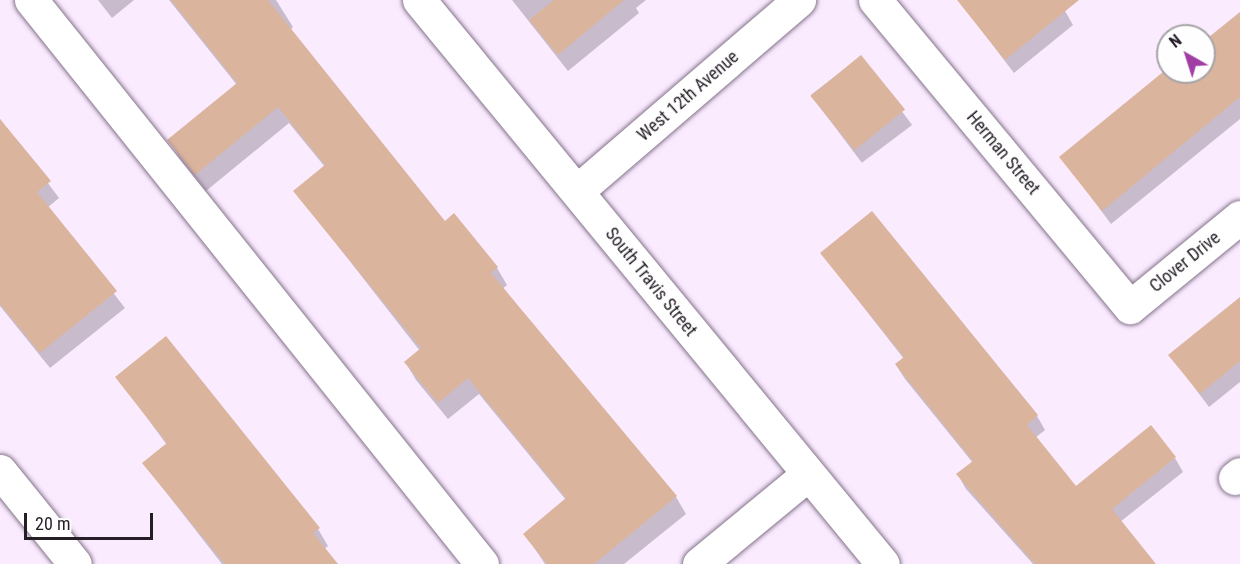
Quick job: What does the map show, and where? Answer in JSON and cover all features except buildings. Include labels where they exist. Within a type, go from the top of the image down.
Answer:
[{"type":"street","points":[[31,0],[482,564]]},
{"type":"street","name":"South Travis Street","points":[[419,0],[883,564]]},
{"type":"street","name":"West 12th Avenue","points":[[577,191],[799,0]]},
{"type":"street","name":"Herman Street","points":[[875,0],[1130,307]]},
{"type":"street","name":"Clover Drive","points":[[1130,307],[1240,217]]},
{"type":"street","points":[[0,471],[75,564]]},
{"type":"street","points":[[699,564],[808,474]]}]
